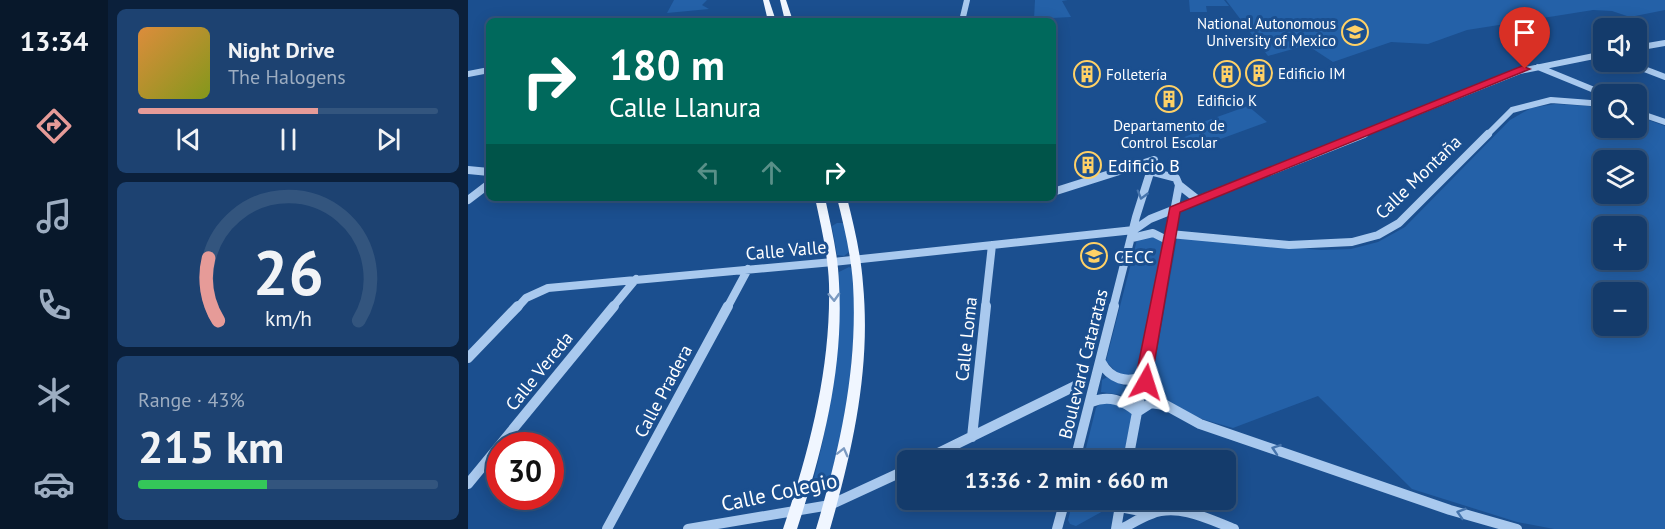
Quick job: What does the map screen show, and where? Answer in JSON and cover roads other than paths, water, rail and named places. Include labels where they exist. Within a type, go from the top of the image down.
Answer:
[{"type":"main road","points":[[766,0],[771,18]]},
{"type":"main road","points":[[783,0],[788,18]]},
{"type":"main road","points":[[790,529],[823,422],[835,326],[833,262],[821,201]]},
{"type":"main road","points":[[823,529],[851,420],[859,373],[861,341],[857,259],[843,201]]},
{"type":"main road","points":[[826,220],[847,214]]},
{"type":"street","points":[[963,18],[967,0]]},
{"type":"street","points":[[1647,46],[1665,43]]},
{"type":"street","points":[[1133,234],[1139,224],[1520,71],[1593,56]]},
{"type":"street","points":[[1537,66],[1593,89]]},
{"type":"street","points":[[1647,70],[1665,77]]},
{"type":"street","points":[[468,74],[486,71]]},
{"type":"street","name":"Calle Montaña","points":[[1170,238],[1309,245],[1366,241],[1388,232],[1399,223],[1512,110],[1551,100],[1593,103]]},
{"type":"street","points":[[1647,116],[1665,122]]},
{"type":"street","name":"Boulevard Cataratas","points":[[1056,191],[1154,160],[1149,171],[1078,450]]},
{"type":"street","points":[[468,170],[486,172]]},
{"type":"street","points":[[1149,171],[1177,181],[1198,200]]},
{"type":"street","points":[[1130,450],[1170,238],[1177,181]]},
{"type":"street","points":[[468,200],[486,186]]},
{"type":"street","name":"Calle Valle","points":[[468,358],[522,301],[535,292],[548,288],[992,245],[1148,233],[1170,238]]},
{"type":"street","name":"Calle Loma","points":[[972,437],[992,245]]},
{"type":"street","name":"Calle Pradera","points":[[608,529],[748,269]]},
{"type":"street","name":"Calle Vereda","points":[[468,484],[636,279]]},
{"type":"street","points":[[1101,362],[1106,372],[1122,380],[1133,380],[1144,376]]},
{"type":"street","points":[[1144,376],[1152,392],[1166,406]]},
{"type":"street","points":[[945,450],[1077,385]]},
{"type":"street","points":[[1091,402],[1103,398],[1116,398],[1137,412]]},
{"type":"street","points":[[1137,412],[1151,403],[1166,406],[1200,424],[1450,510],[1517,529]]},
{"type":"street","name":"Calle Colegio","points":[[688,529],[830,505],[897,474]]},
{"type":"street","points":[[1058,529],[1063,510]]},
{"type":"street","points":[[1116,529],[1119,510]]},
{"type":"street","points":[[1144,510],[1155,513],[1188,512],[1234,529]]},
{"type":"street","points":[[1121,529],[1155,513]]},
{"type":"place","name":"National Autonomous University of Mexico","points":[[1355,32]]},
{"type":"place","name":"Edificio IM","points":[[1259,73]]},
{"type":"place","name":"Folletería","points":[[1087,74]]},
{"type":"place","name":"Edificio K","points":[[1227,74]]},
{"type":"place","name":"Departamento de Control Escolar","points":[[1169,99]]},
{"type":"place","name":"Edificio B","points":[[1088,165]]},
{"type":"place","name":"CECC","points":[[1094,256]]}]
